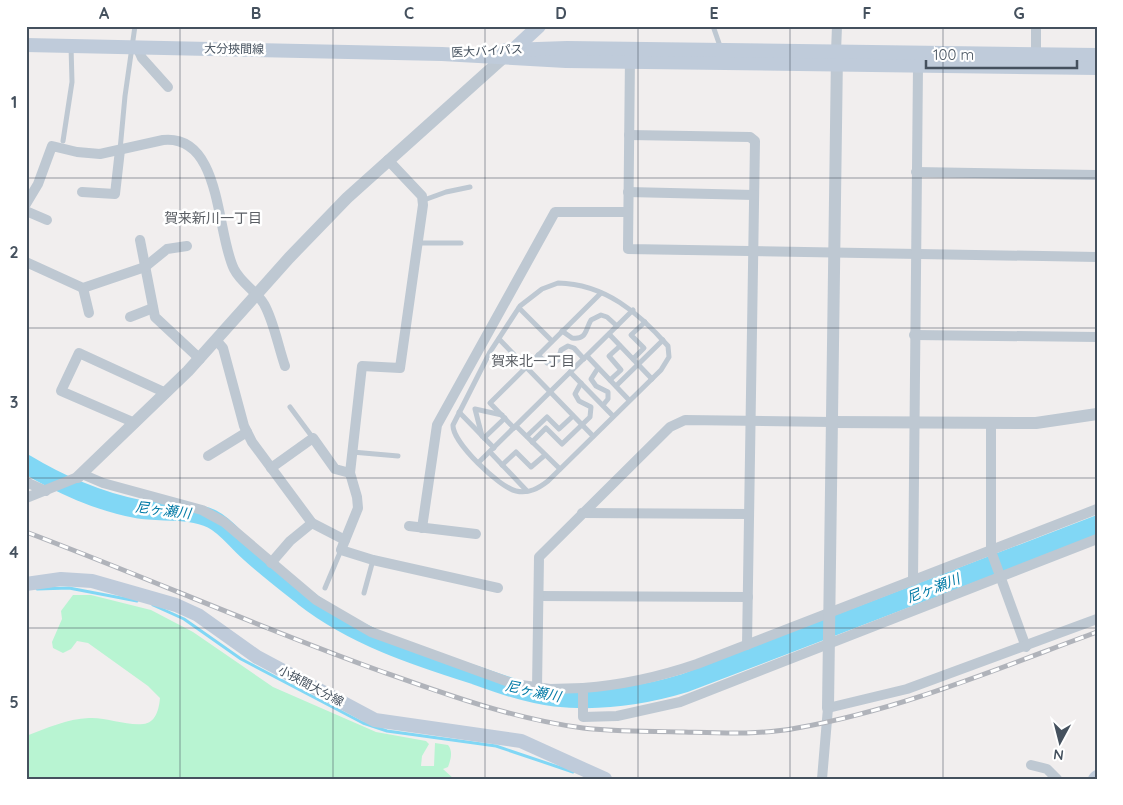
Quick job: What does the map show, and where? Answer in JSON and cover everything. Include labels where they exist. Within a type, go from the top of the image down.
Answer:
[{"type":"main road","points":[[508,54],[539,26]]},
{"type":"main road","name":"大分挾間線","points":[[26,45],[442,54]]},
{"type":"main road","name":"医大バイパス","points":[[630,56],[722,50],[918,66],[1097,68]]},
{"type":"main road","name":"医大バイパス","points":[[442,54],[837,58],[1036,54],[1097,55]]},
{"type":"main road","name":"小挾間大分線","points":[[26,584],[61,579],[92,581],[176,605],[198,615],[257,657],[375,720],[521,741],[605,779]]},
{"type":"street","points":[[822,779],[828,708],[830,615],[837,26]]},
{"type":"street","points":[[1036,26],[1036,54]]},
{"type":"street","points":[[134,47],[168,87]]},
{"type":"street","points":[[26,498],[80,475],[200,359],[324,221],[388,160],[508,54]]},
{"type":"street","points":[[630,56],[628,249],[1097,257]]},
{"type":"street","points":[[913,581],[918,66]]},
{"type":"street","points":[[629,135],[750,137],[755,141],[747,645]]},
{"type":"street","points":[[26,204],[43,174],[50,147],[90,154],[173,139],[186,143],[196,150],[214,192],[234,271],[256,295],[266,310],[285,366]]},
{"type":"street","points":[[82,192],[115,194],[120,150]]},
{"type":"street","points":[[388,160],[424,200],[400,368],[362,366],[350,473],[358,497],[358,508],[340,550],[373,560],[498,588]]},
{"type":"street","points":[[916,172],[1097,175]]},
{"type":"street","points":[[628,192],[754,195]]},
{"type":"street","points":[[26,210],[47,220]]},
{"type":"street","points":[[422,528],[438,425],[554,212],[628,212]]},
{"type":"street","points":[[140,240],[157,320],[200,359]]},
{"type":"street","points":[[26,262],[83,288],[145,267],[166,250],[187,246]]},
{"type":"street","points":[[83,288],[89,313]]},
{"type":"street","points":[[130,317],[153,308]]},
{"type":"street","points":[[914,335],[1097,337]]},
{"type":"street","points":[[216,340],[223,348],[247,432],[312,523],[345,540]]},
{"type":"street","points":[[135,423],[61,391],[78,353],[166,393]]},
{"type":"street","points":[[537,688],[539,557],[673,424],[685,420],[991,423],[1061,421],[1097,414]]},
{"type":"street","points":[[991,423],[991,551],[1026,646]]},
{"type":"street","points":[[208,456],[247,432]]},
{"type":"street","points":[[271,468],[313,438],[335,468],[350,473]]},
{"type":"street","points":[[80,475],[202,510],[224,522],[316,600],[371,632],[501,680],[537,688],[583,692],[646,680],[697,664],[830,615],[1097,508]]},
{"type":"street","points":[[26,482],[48,490]]},
{"type":"street","points":[[582,513],[749,514]]},
{"type":"street","points":[[271,563],[290,541],[312,523]]},
{"type":"street","points":[[409,526],[476,534]]},
{"type":"street","points":[[583,692],[583,717],[617,716],[680,702],[829,640],[1097,539]]},
{"type":"street","points":[[539,596],[748,598]]},
{"type":"street","points":[[828,708],[907,689],[1097,619]]},
{"type":"street","points":[[1031,765],[1047,769],[1057,779]]},
{"type":"lane","points":[[120,150],[134,47],[135,26]]},
{"type":"lane","points":[[714,26],[722,50]]},
{"type":"lane","points":[[63,141],[72,82],[71,46]]},
{"type":"lane","points":[[424,200],[446,192],[470,187]]},
{"type":"lane","points":[[418,243],[461,242]]},
{"type":"lane","points":[[558,283],[570,284],[600,293],[633,310],[668,346],[669,357],[664,366],[560,469],[539,487],[518,492],[504,486],[479,462],[454,435],[453,428],[459,412],[498,339],[519,308],[525,301],[542,289],[558,283]]},
{"type":"lane","points":[[560,469],[490,403],[600,293]]},
{"type":"lane","points":[[519,308],[552,342]]},
{"type":"lane","points":[[479,462],[633,310]]},
{"type":"lane","points":[[562,331],[572,338],[582,337],[587,333],[591,320],[600,315],[605,316],[617,326]]},
{"type":"lane","points":[[633,359],[644,348],[631,335],[645,322]]},
{"type":"lane","points":[[609,334],[652,378]]},
{"type":"lane","points":[[498,339],[593,436]]},
{"type":"lane","points":[[616,386],[663,340]]},
{"type":"lane","points":[[538,355],[547,363],[553,364],[559,359],[561,350],[568,346],[574,348],[598,368],[629,400]]},
{"type":"lane","points":[[610,380],[621,370],[609,356],[620,346]]},
{"type":"lane","points":[[598,368],[591,379],[596,386],[608,392],[608,399],[603,405]]},
{"type":"lane","points":[[570,372],[614,416]]},
{"type":"lane","points":[[532,442],[546,428],[562,444],[582,425],[592,410],[589,404],[579,401],[576,396],[576,390],[582,383]]},
{"type":"lane","points":[[290,407],[313,438]]},
{"type":"lane","points":[[483,437],[475,409],[504,417]]},
{"type":"lane","points":[[459,412],[483,437],[502,465],[528,491]]},
{"type":"lane","points":[[527,436],[547,417],[559,429],[573,416]]},
{"type":"lane","points":[[483,437],[504,417]]},
{"type":"lane","points":[[352,452],[398,456]]},
{"type":"lane","points":[[502,465],[516,452],[531,467],[545,454]]},
{"type":"lane","points":[[324,588],[340,550]]},
{"type":"lane","points":[[364,592],[373,560]]},
{"type":"green space","points":[[73,595],[91,595],[151,610],[193,632],[273,687],[376,732],[426,741],[429,744],[422,756],[421,766],[434,766],[435,743],[448,745],[451,750],[451,758],[448,767],[443,769],[454,779],[26,779],[26,736],[57,724],[81,719],[96,718],[130,724],[143,724],[154,718],[159,707],[160,698],[148,686],[88,643],[77,641],[71,649],[63,653],[53,648],[52,642],[62,619],[61,611]]},
{"type":"waterway","name":"尼ヶ瀬川","points":[[26,464],[66,485],[109,502],[138,509],[194,513],[212,519],[222,525],[260,562],[323,611],[386,644],[535,694],[588,699],[621,697],[685,683],[1097,525]]},
{"type":"waterway","points":[[37,589],[69,588],[137,601]]},
{"type":"waterway","points":[[153,605],[184,619],[241,659],[363,723],[387,731],[496,746],[573,772]]},
{"type":"railway","points":[[26,532],[383,672],[482,705],[532,719],[583,728],[741,733],[797,728],[874,710],[949,687],[1097,632]]},
{"type":"district","name":"賀来新川一丁目","points":[[213,218]]},
{"type":"district","name":"賀来北一丁目","points":[[533,361]]}]
